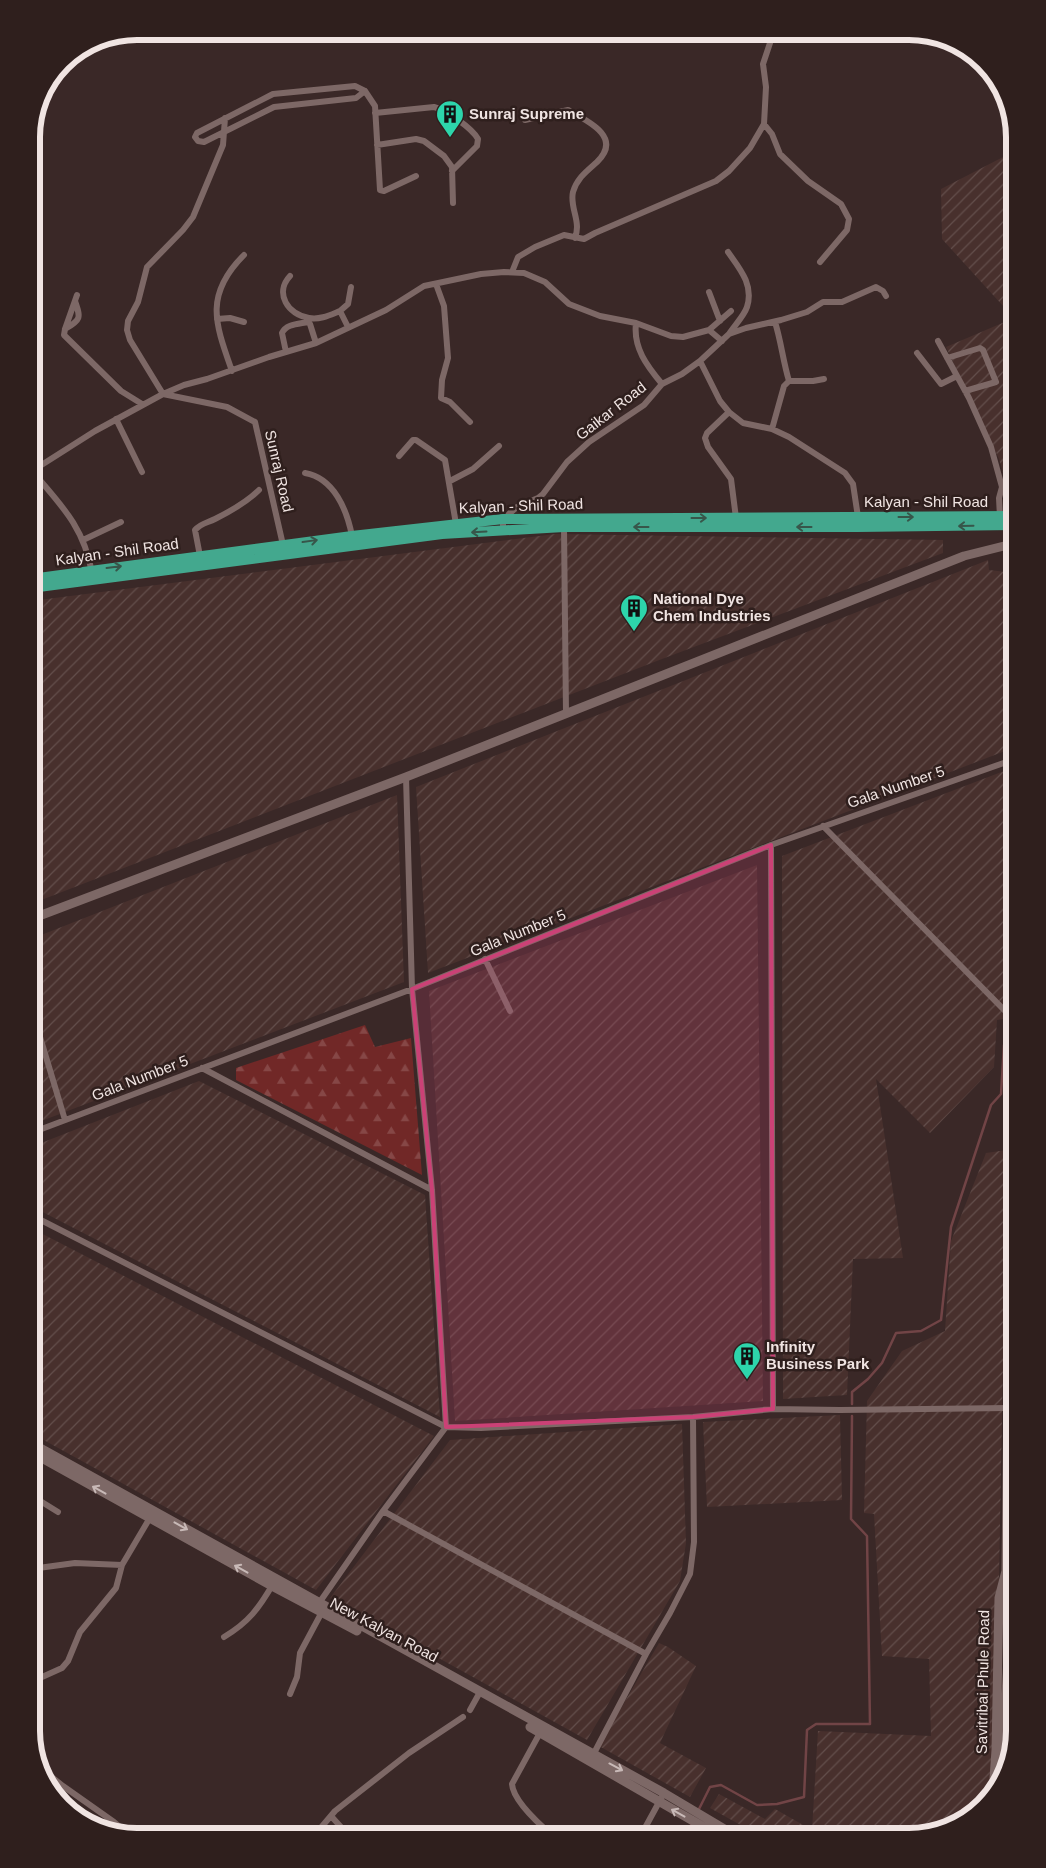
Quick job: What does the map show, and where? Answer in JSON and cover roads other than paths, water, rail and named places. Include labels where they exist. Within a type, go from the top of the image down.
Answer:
[{"type":"main road","name":"Kalyan - Shil Road","points":[[40,586],[200,556],[503,519],[736,518],[780,522],[858,517],[1006,517]]},
{"type":"main road","name":"Kalyan - Shil Road","points":[[40,578],[93,575],[442,534],[503,530],[780,522],[1006,525]]},
{"type":"street","points":[[512,272],[518,257],[535,247],[564,235],[584,239],[595,232],[716,181],[729,171],[750,148],[764,124],[766,87],[763,64],[771,40]]},
{"type":"street","points":[[365,91],[356,98],[285,105],[269,109],[204,142],[198,141],[195,137],[197,133],[273,94],[356,86],[365,91],[371,98],[374,106],[381,191],[416,176]]},
{"type":"street","points":[[283,93],[285,105]]},
{"type":"street","points":[[264,98],[269,109]]},
{"type":"street","points":[[375,113],[442,109],[472,131],[478,139],[477,146],[452,171]]},
{"type":"street","points":[[525,120],[568,110],[598,128],[606,139],[606,150],[599,160],[578,179],[573,193],[577,226],[576,238]]},
{"type":"street","points":[[163,394],[130,340],[127,330],[128,322],[138,302],[147,267],[193,217],[223,145],[225,118]]},
{"type":"street","points":[[764,124],[772,134],[780,154],[808,181],[841,204],[849,219],[847,230],[820,262]]},
{"type":"street","points":[[377,145],[420,139],[444,156],[449,162],[452,171],[453,203]]},
{"type":"street","name":"Gaikar Road","points":[[503,519],[517,507],[543,494],[577,452],[644,404],[662,384],[700,362],[729,334],[747,307],[748,284],[728,252]]},
{"type":"street","points":[[232,371],[220,333],[216,308],[221,287],[235,264],[244,255]]},
{"type":"street","points":[[40,466],[116,419],[163,394],[184,385],[207,380],[316,343],[386,310],[424,286],[481,274],[524,273],[545,282],[569,304],[600,316],[636,323],[671,336],[682,337],[709,330],[731,311]]},
{"type":"street","points":[[290,276],[286,280],[282,291],[285,303],[291,311],[310,318],[320,318],[340,311],[348,304],[351,287]]},
{"type":"street","points":[[436,284],[444,306],[448,358],[443,373],[441,398],[450,402],[470,422]]},
{"type":"street","points":[[729,334],[807,312],[823,302],[842,302],[876,287],[884,291],[886,296]]},
{"type":"street","points":[[709,292],[720,321]]},
{"type":"street","points":[[76,298],[64,329],[64,335],[121,390],[142,404]]},
{"type":"street","points":[[340,311],[348,327]]},
{"type":"street","points":[[217,319],[230,318],[244,322]]},
{"type":"street","points":[[286,352],[282,333],[289,326],[308,322],[316,343]]},
{"type":"street","points":[[775,322],[789,381]]},
{"type":"street","points":[[636,323],[635,333],[639,349],[646,365],[662,384]]},
{"type":"street","points":[[709,330],[722,341]]},
{"type":"street","points":[[938,341],[965,391],[991,447],[1002,487],[999,498],[1000,517]]},
{"type":"street","points":[[947,358],[980,348],[983,350],[996,382],[965,391]]},
{"type":"street","points":[[917,353],[941,384],[957,376]]},
{"type":"street","points":[[700,362],[720,401],[729,412],[743,423],[772,429],[789,436],[845,473],[853,484],[858,517]]},
{"type":"street","points":[[772,429],[784,386],[789,381],[824,379]]},
{"type":"street","name":"Sunraj Road","points":[[163,394],[227,407],[255,422],[283,545]]},
{"type":"street","points":[[729,412],[707,433],[705,438],[708,446],[731,479],[736,518]]},
{"type":"street","points":[[116,419],[142,472]]},
{"type":"street","points":[[399,456],[411,442],[416,440],[445,460],[456,524]]},
{"type":"street","points":[[450,481],[473,468],[499,446]]},
{"type":"street","points":[[305,473],[315,475],[334,490],[349,521],[352,536]]},
{"type":"street","points":[[40,480],[66,510],[83,540],[93,575]]},
{"type":"street","points":[[200,556],[195,530],[200,524],[214,520],[238,506],[259,490]]},
{"type":"street","points":[[503,519],[503,530]]},
{"type":"street","points":[[83,540],[121,522]]},
{"type":"street","points":[[564,527],[566,714]]},
{"type":"street","points":[[40,917],[406,777],[964,556],[1006,546]]},
{"type":"street","name":"Gala Number 5","points":[[40,1130],[412,989],[771,845],[1006,762]]},
{"type":"street","points":[[290,1694],[297,1677],[300,1653],[320,1608],[383,1511],[446,1428],[432,1190],[412,989],[406,777]]},
{"type":"street","points":[[823,826],[1006,1012]]},
{"type":"street","points":[[771,845],[773,1409]]},
{"type":"street","points":[[485,959],[510,1011]]},
{"type":"street","points":[[40,1037],[65,1120]]},
{"type":"street","points":[[202,1068],[432,1190]]},
{"type":"street","points":[[40,1220],[446,1428],[481,1428],[693,1417],[773,1409],[1006,1408]]},
{"type":"street","points":[[591,1759],[690,1574],[694,1542],[693,1417]]},
{"type":"street","points":[[40,1448],[152,1515],[374,1637]]},
{"type":"street","points":[[40,1457],[152,1515]]},
{"type":"street","points":[[40,1501],[58,1512]]},
{"type":"street","points":[[383,1511],[646,1654]]},
{"type":"street","points":[[40,1678],[62,1668],[68,1662],[80,1632],[116,1588],[122,1565],[152,1515]]},
{"type":"street","points":[[40,1568],[75,1563],[122,1565]]},
{"type":"street","name":"Savitribai Phule Road","points":[[994,1778],[999,1598],[1006,1571]]},
{"type":"street","points":[[224,1637],[237,1629],[259,1609],[274,1583]]},
{"type":"street","name":"New Kalyan Road","points":[[374,1637],[390,1642],[705,1828]]},
{"type":"street","name":"New Kalyan Road","points":[[374,1637],[479,1694]]},
{"type":"street","points":[[470,1710],[479,1694]]},
{"type":"street","name":"Savitribai Phule Road","points":[[1003,1756],[1006,1696]]},
{"type":"street","points":[[321,1828],[335,1811],[409,1753],[463,1717]]},
{"type":"street","points":[[541,1730],[512,1784],[513,1791],[522,1805],[545,1828]]},
{"type":"street","name":"New Kalyan Road","points":[[591,1759],[664,1794],[723,1828]]},
{"type":"street","points":[[50,1775],[119,1826]]},
{"type":"street","points":[[645,1828],[664,1794]]},
{"type":"street","points":[[331,1816],[342,1828]]},
{"type":"waterway","points":[[852,1404],[852,1392],[868,1379],[882,1363],[896,1333],[921,1331],[941,1320],[951,1227],[991,1105],[1001,1094],[1004,1045],[1006,1045]]},
{"type":"waterway","points":[[699,1809],[710,1787],[721,1785],[757,1805],[777,1804],[804,1797],[807,1730],[816,1724],[870,1724],[867,1536],[851,1519],[852,1416]]},
{"type":"place","name":"Sunraj Supreme","points":[[450,138]]},
{"type":"place","name":"National Dye Chem Industries","points":[[634,632]]},
{"type":"place","name":"Infinity Business Park","points":[[747,1380]]}]
